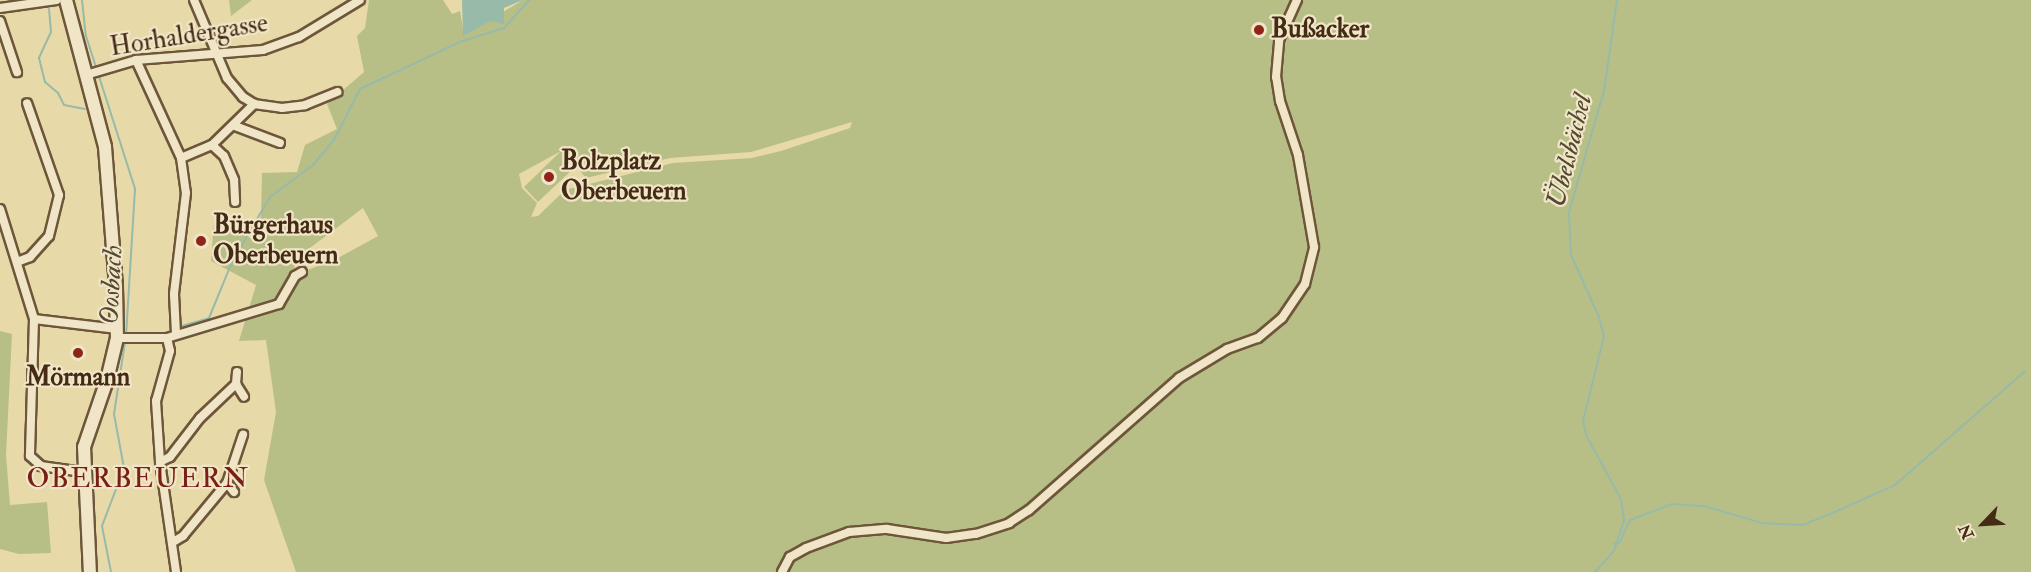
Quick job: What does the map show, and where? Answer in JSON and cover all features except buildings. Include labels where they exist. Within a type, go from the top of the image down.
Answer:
[{"type":"main road","points":[[66,0],[92,73],[108,164],[122,336],[84,447],[82,471],[92,550],[90,572]]},
{"type":"street","points":[[0,8],[56,0]]},
{"type":"street","points":[[194,0],[227,78],[254,104],[282,108],[306,105],[337,92]]},
{"type":"street","name":"Horhaldergasse","points":[[92,73],[136,60],[218,56],[262,50],[299,38],[360,0]]},
{"type":"street","points":[[782,572],[790,557],[816,542],[849,532],[887,529],[946,538],[976,534],[1009,523],[1029,510],[1179,378],[1227,349],[1258,338],[1282,318],[1305,284],[1314,248],[1298,155],[1280,101],[1276,77],[1279,40],[1297,0]]},
{"type":"street","points":[[0,21],[17,72]]},
{"type":"street","points":[[136,60],[181,159],[186,193],[175,276],[176,334]]},
{"type":"street","points":[[17,262],[30,257],[49,236],[58,195],[27,103]]},
{"type":"street","points":[[181,159],[212,145],[236,126],[254,104]]},
{"type":"street","points":[[236,126],[280,143]]},
{"type":"street","points":[[212,145],[224,156],[234,180],[235,202]]},
{"type":"street","points":[[0,209],[34,319],[30,456],[41,466],[82,471]]},
{"type":"street","points":[[34,319],[122,336],[167,338],[279,304],[296,276],[302,272]]},
{"type":"street","points":[[167,338],[170,351],[156,401],[160,462],[176,572]]},
{"type":"street","points":[[237,372],[236,384],[244,397]]},
{"type":"street","points":[[160,462],[170,457],[200,418],[236,384]]},
{"type":"street","points":[[173,542],[183,536],[227,483],[243,435]]},
{"type":"street","points":[[227,483],[234,492]]},
{"type":"green space","points":[[229,0],[252,0],[231,16]]},
{"type":"green space","points":[[369,0],[443,0],[452,14],[460,11],[464,35],[523,0],[2031,0],[2031,572],[296,572],[264,480],[276,412],[266,340],[239,341],[256,285],[211,261],[214,222],[253,239],[261,216],[262,173],[297,172],[305,145],[337,129],[327,104],[364,72],[357,36],[365,28]],"holes":[[[852,122],[850,128],[752,158],[673,163],[565,190],[538,216],[531,217],[537,203],[522,188],[519,174],[561,151],[524,187],[538,202],[576,166],[586,178],[670,158],[751,152]],[[363,208],[378,236],[338,258],[295,275],[294,260]]]},
{"type":"green space","points":[[0,331],[12,334],[6,455],[10,505],[47,502],[51,553],[19,554],[0,549]]},
{"type":"shaded area","points":[[462,0],[523,0],[504,8],[504,24],[490,21],[463,36]]},
{"type":"waterway","name":"Oosbach","points":[[82,0],[86,36],[135,189],[126,336]]},
{"type":"waterway","points":[[178,327],[209,318],[232,262],[270,197],[313,165],[334,140],[360,89],[460,42],[504,28],[529,0]]},
{"type":"waterway","name":"Übelsbächel","points":[[1595,572],[1614,551],[1624,520],[1621,499],[1587,437],[1583,421],[1604,336],[1599,317],[1571,255],[1569,212],[1604,91],[1617,0]]},
{"type":"waterway","points":[[49,9],[51,32],[39,58],[45,82],[58,93],[64,105],[85,109]]},
{"type":"waterway","name":"Oosbach","points":[[111,572],[102,526],[124,468],[114,414],[125,342]]},
{"type":"waterway","points":[[1614,544],[1620,542],[1630,520],[1672,504],[1704,506],[1762,523],[1803,525],[1828,515],[1895,485],[2025,371]]},
{"type":"place","name":"Bußacker","points":[[1259,30]]},
{"type":"place","name":"Bolzplatz Oberbeuern","points":[[549,177]]},
{"type":"place","name":"Bürgerhaus Oberbeuern","points":[[201,241]]},
{"type":"place","name":"Mörmann","points":[[78,353]]},
{"type":"district","name":"OBERBEUERN","points":[[138,479]]}]
